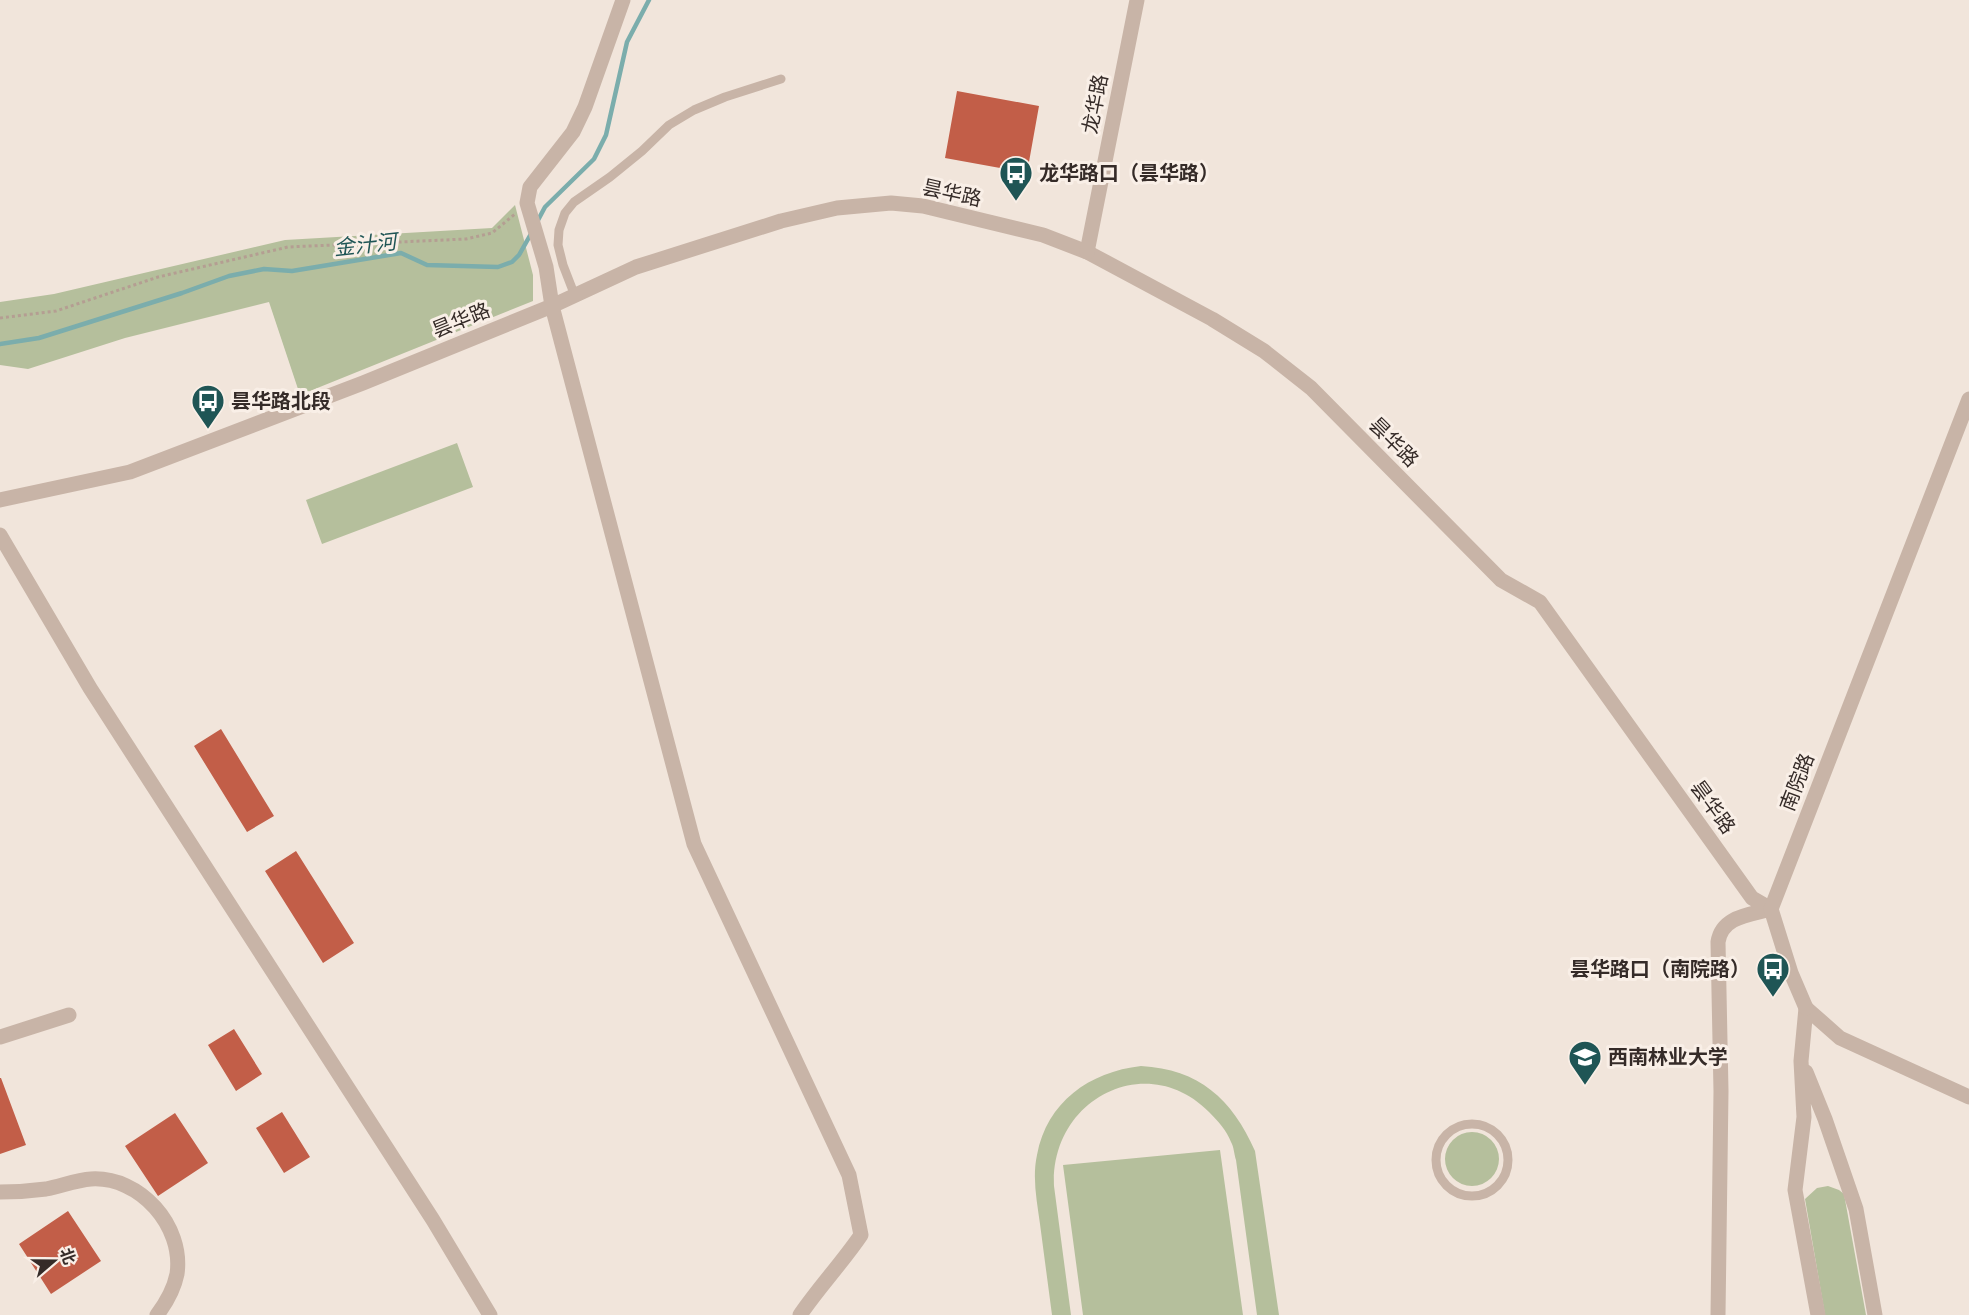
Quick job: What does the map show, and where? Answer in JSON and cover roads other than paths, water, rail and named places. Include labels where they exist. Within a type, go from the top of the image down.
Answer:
[{"type":"street","points":[[623,0],[585,107],[573,132],[530,187],[526,203],[546,267],[552,306],[694,844],[849,1175],[861,1235],[845,1259],[800,1315]]},
{"type":"street","name":"龙华路","points":[[1087,252],[1137,0]]},
{"type":"street","name":"昙华路","points":[[0,500],[130,472],[363,383],[552,306],[636,267],[781,220],[837,208],[891,203],[923,206],[1043,235],[1087,252],[1212,319],[1264,351],[1311,388],[1501,580],[1540,602],[1752,898],[1771,909]]},
{"type":"street","name":"南院路","points":[[1771,909],[1969,399]]},
{"type":"street","points":[[0,535],[90,688],[433,1220],[490,1315]]},
{"type":"street","points":[[1718,1315],[1721,1102],[1719,934],[1730,921],[1771,909],[1791,973],[1806,1008],[1840,1038],[1969,1097]]},
{"type":"street","points":[[1806,1008],[1802,1061],[1804,1117],[1795,1190],[1818,1315]]},
{"type":"street","points":[[0,1037],[69,1015]]},
{"type":"street","points":[[1802,1061],[1856,1209],[1875,1315]]},
{"type":"street","points":[[0,1192],[38,1190],[92,1179],[110,1181],[129,1187],[153,1204],[169,1228],[177,1257],[177,1274],[166,1302],[157,1315]]},
{"type":"lane","points":[[575,296],[558,245],[559,230],[565,213],[574,202],[642,152],[669,125],[694,110],[725,97],[781,79]]},
{"type":"lane","points":[[1467,1124],[1485,1126],[1493,1131],[1505,1146],[1507,1155],[1505,1173],[1494,1188],[1485,1193],[1467,1195],[1458,1193],[1450,1188],[1438,1173],[1436,1155],[1438,1146],[1450,1131],[1458,1126],[1467,1124]]},
{"type":"waterway","name":"金汁河","points":[[537,222],[545,207],[594,159],[606,135],[627,42],[649,0]]},
{"type":"waterway","name":"金汁河","points":[[0,344],[39,338],[229,276],[264,269],[292,271],[401,253],[427,265],[498,267],[512,262],[519,255],[532,232]]},
{"type":"place","name":"龙华路口（昙华路）","points":[[1016,202]]},
{"type":"place","name":"昙华路北段","points":[[208,430]]},
{"type":"place","name":"昙华路口（南院路）","points":[[1773,998]]},
{"type":"place","name":"西南林业大学","points":[[1585,1086]]}]
